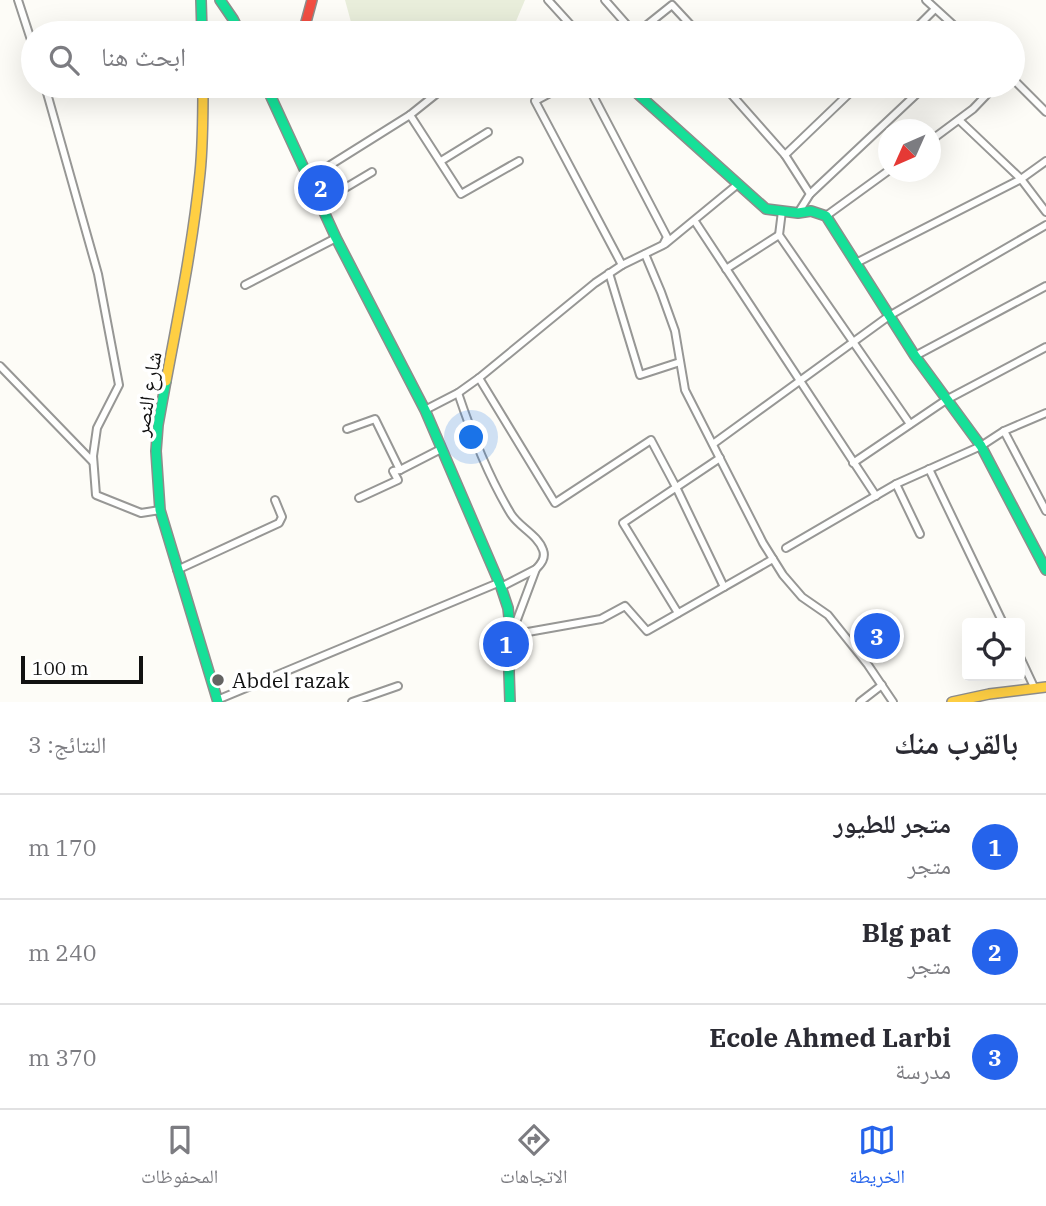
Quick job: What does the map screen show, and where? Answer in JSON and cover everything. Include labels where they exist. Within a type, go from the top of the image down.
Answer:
[{"type":"street","points":[[18,0],[25,21]]},
{"type":"street","points":[[201,0],[202,21]]},
{"type":"street","points":[[220,0],[234,21]]},
{"type":"street","points":[[306,21],[312,0]]},
{"type":"street","points":[[548,0],[567,21]]},
{"type":"street","points":[[605,0],[624,21]]},
{"type":"street","points":[[926,0],[948,21]]},
{"type":"street","points":[[650,21],[674,2],[689,21]]},
{"type":"street","points":[[923,21],[935,9]]},
{"type":"street","points":[[1025,91],[1046,112]]},
{"type":"street","points":[[48,98],[98,274],[119,385],[97,428],[93,456],[96,495],[141,513],[160,510]]},
{"type":"street","name":"شارع النصر","points":[[203,98],[200,173],[156,451],[160,510],[217,701]]},
{"type":"street","points":[[275,98],[308,179],[425,410],[508,608],[511,635],[510,702]]},
{"type":"street","points":[[308,179],[410,115],[431,98]]},
{"type":"street","points":[[540,98],[535,101],[622,265]]},
{"type":"street","points":[[595,98],[667,237],[663,245]]},
{"type":"street","points":[[642,98],[766,209],[798,213],[811,211],[826,216],[915,356],[981,446],[1046,570]]},
{"type":"street","points":[[735,98],[785,155],[810,194]]},
{"type":"street","points":[[785,155],[844,98]]},
{"type":"street","points":[[798,213],[810,194],[912,98]]},
{"type":"street","points":[[941,133],[984,98]]},
{"type":"street","points":[[410,115],[461,194],[519,161]]},
{"type":"street","points":[[960,120],[1021,179],[1046,212]]},
{"type":"street","points":[[441,161],[488,132]]},
{"type":"street","points":[[856,263],[1021,179],[1046,161]]},
{"type":"street","points":[[320,203],[372,172]]},
{"type":"street","points":[[826,216],[878,178]]},
{"type":"street","points":[[425,410],[479,379],[609,274],[663,245],[738,184]]},
{"type":"street","points":[[782,211],[779,234],[910,424]]},
{"type":"street","points":[[696,223],[876,496]]},
{"type":"street","points":[[713,444],[889,316],[1046,225]]},
{"type":"street","points":[[726,269],[779,234]]},
{"type":"street","points":[[245,285],[337,237]]},
{"type":"street","points":[[645,254],[675,331],[685,390],[773,559],[802,597],[828,615],[893,702]]},
{"type":"street","points":[[609,274],[640,375],[680,362]]},
{"type":"street","points":[[915,356],[1046,286]]},
{"type":"street","points":[[853,463],[946,400],[1046,346]]},
{"type":"street","points":[[0,366],[94,463]]},
{"type":"street","points":[[479,379],[555,503],[651,440],[724,587]]},
{"type":"street","points":[[217,701],[499,585],[542,564],[543,550],[512,517],[474,441],[458,393]]},
{"type":"street","points":[[786,548],[897,484],[1046,413]]},
{"type":"street","points":[[347,429],[375,419],[400,470]]},
{"type":"street","points":[[1004,431],[1046,511]]},
{"type":"street","points":[[359,498],[398,480],[393,471],[441,449]]},
{"type":"street","points":[[678,613],[623,523],[720,458]]},
{"type":"street","points":[[929,469],[1001,618]]},
{"type":"street","points":[[897,484],[920,534]]},
{"type":"street","points":[[177,570],[279,523],[282,517],[275,500]]},
{"type":"street","points":[[511,635],[601,619],[625,606],[648,631],[773,559]]},
{"type":"street","points":[[511,635],[536,569]]},
{"type":"street","points":[[1025,668],[1035,689]]},
{"type":"street","points":[[860,702],[882,685]]},
{"type":"street","points":[[352,702],[398,686]]},
{"type":"street","points":[[952,702],[1046,687]]},
{"type":"green space","points":[[345,0],[525,0],[516,21],[351,21]]},
{"type":"traffic: fast","points":[[201,0],[202,21]]},
{"type":"traffic: fast","points":[[220,0],[234,21]]},
{"type":"traffic: fast","points":[[272,98],[336,238],[425,410],[501,587],[508,608],[511,635],[510,702]]},
{"type":"traffic: fast","points":[[642,98],[766,209],[798,213],[811,211],[826,216],[915,356],[981,446],[1046,570]]},
{"type":"traffic: fast","points":[[166,381],[156,451],[160,510],[218,702]]},
{"type":"traffic: slow","points":[[166,381],[197,199],[202,151],[203,98]]},
{"type":"traffic: slow","points":[[952,702],[1046,687]]},
{"type":"traffic: jam","points":[[306,21],[312,0]]},
{"type":"place","name":"Blg pat","points":[[321,188]]},
{"type":"place","name":"Ecole Ahmed Larbi","points":[[877,636]]},
{"type":"place","name":"متجر للطيور","points":[[506,644]]},
{"type":"place","name":"Abdel razak","points":[[218,680]]}]
